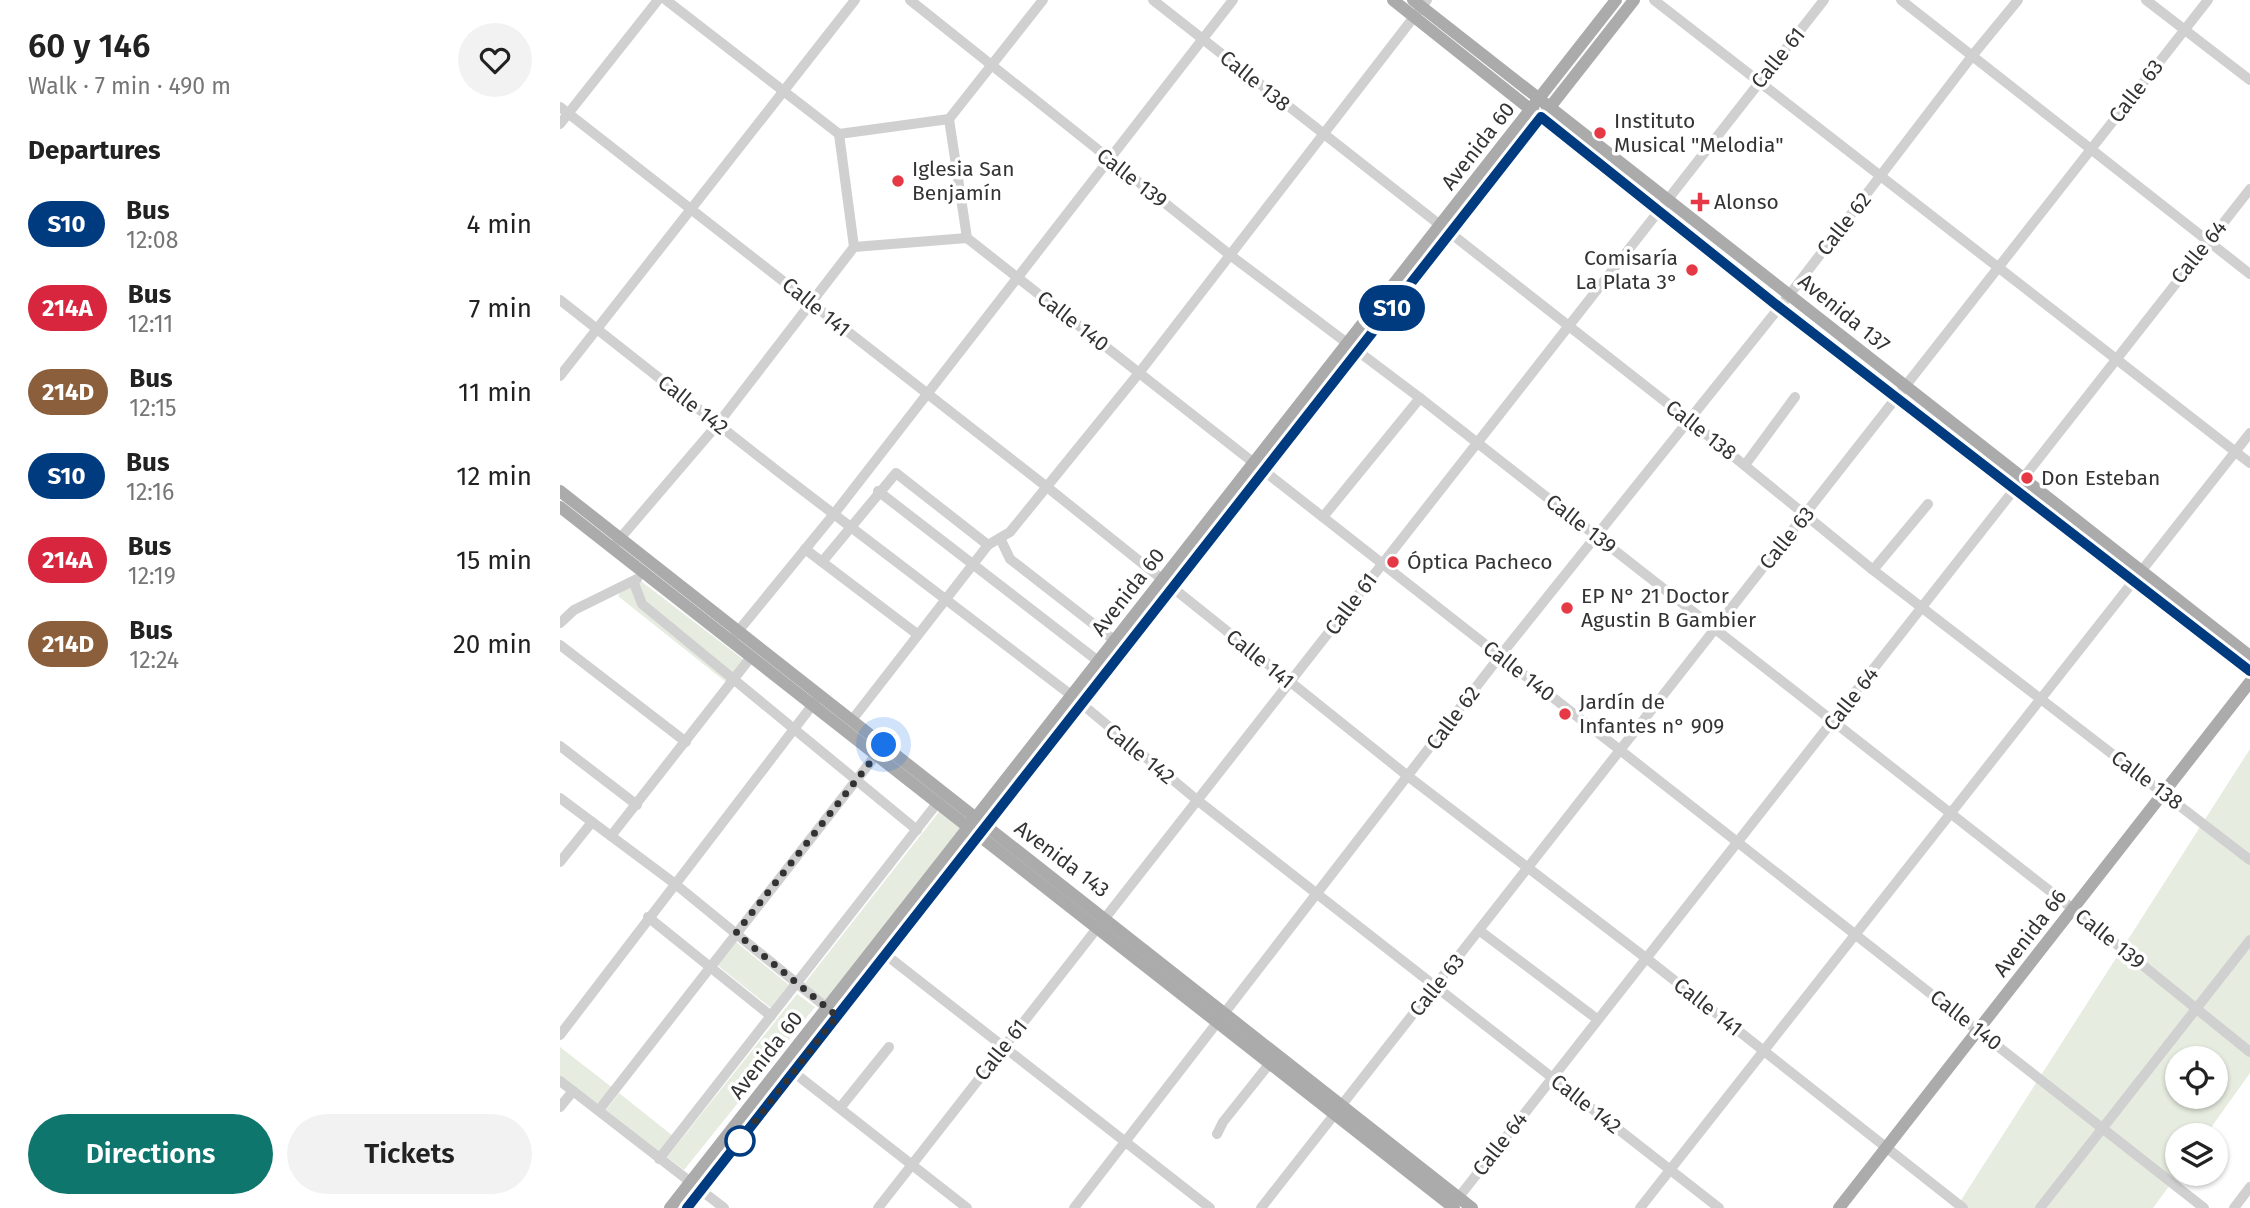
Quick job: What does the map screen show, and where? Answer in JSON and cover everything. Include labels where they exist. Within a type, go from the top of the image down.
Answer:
[{"type":"main road","name":"Avenida 137","points":[[1393,0],[1419,6],[1658,211],[2132,582],[2250,670]]},
{"type":"main road","name":"Avenida 60","points":[[1353,347],[1451,235],[1616,0]]},
{"type":"main road","name":"Avenida 60","points":[[687,1208],[696,1186],[783,1064],[832,1012],[1167,585],[1353,347],[1439,226],[1634,0]]},
{"type":"main road","name":"Avenida 137","points":[[1541,108],[1668,199],[2250,656]]},
{"type":"main road","name":"Avenida 143","points":[[560,491],[643,572],[734,636],[751,657],[852,720],[938,802],[977,826]]},
{"type":"main road","name":"Avenida 143","points":[[560,507],[616,543],[1102,921],[1454,1205],[1472,1208]]},
{"type":"main road","name":"Avenida 60","points":[[1075,700],[1114,640],[1167,585]]},
{"type":"main road","name":"Avenida 66","points":[[1847,1208],[1889,1150],[2167,794],[2250,682]]},
{"type":"main road","name":"Avenida 66","points":[[2167,794],[2250,694]]},
{"type":"main road","name":"Avenida 60","points":[[670,1208],[696,1186],[794,1073],[832,1012]]},
{"type":"main road","name":"Avenida 143","points":[[1222,1017],[1270,1063],[1339,1110]]},
{"type":"main road","name":"Avenida 66","points":[[1839,1208],[1889,1150]]},
{"type":"street","points":[[560,124],[564,111],[658,0]]},
{"type":"street","points":[[616,543],[717,425],[854,247],[839,134],[667,0]]},
{"type":"street","points":[[560,376],[689,208],[855,0]]},
{"type":"street","name":"Calle 139","points":[[910,0],[1230,255],[1477,442],[2076,911],[2250,1052]]},
{"type":"street","points":[[839,134],[949,119],[1043,0]]},
{"type":"street","name":"Calle 138","points":[[1153,0],[1321,135],[1690,421],[1873,570],[2250,860]]},
{"type":"street","points":[[734,636],[834,514],[1233,0]]},
{"type":"street","points":[[1654,0],[2250,463]]},
{"type":"street","name":"Calle 61","points":[[878,1208],[1824,0]]},
{"type":"street","points":[[1901,0],[2250,274]]},
{"type":"street","name":"Calle 62","points":[[1074,1208],[1319,895],[1500,656],[1690,421],[2018,0]]},
{"type":"street","points":[[2146,0],[2250,80]]},
{"type":"street","name":"Calle 63","points":[[1261,1208],[2208,0]]},
{"type":"street","points":[[852,720],[988,545],[1010,532],[1139,373],[1419,6]]},
{"type":"street","name":"Calle 141","points":[[564,111],[1048,487],[1409,777],[1646,958],[1963,1208]]},
{"type":"street","points":[[854,247],[967,238],[949,119]]},
{"type":"street","name":"Calle 64","points":[[1454,1205],[1597,1019],[2250,189]]},
{"type":"street","name":"Calle 140","points":[[967,238],[2204,1208]]},
{"type":"street","name":"Calle 142","points":[[560,300],[717,425],[1075,700],[1198,800],[1719,1208]]},
{"type":"street","points":[[1745,465],[1795,397]]},
{"type":"street","points":[[1323,517],[1420,398]]},
{"type":"street","points":[[1640,1208],[2250,433]]},
{"type":"street","points":[[822,562],[892,474],[947,512],[988,545]]},
{"type":"street","points":[[878,491],[1098,661]]},
{"type":"street","points":[[1873,570],[1928,504]]},
{"type":"street","points":[[1000,538],[1010,559],[1114,640]]},
{"type":"street","points":[[805,549],[917,634]]},
{"type":"street","points":[[560,623],[574,610],[619,586],[634,583],[643,572]]},
{"type":"street","points":[[634,583],[642,604],[917,830]]},
{"type":"street","points":[[560,645],[687,742]]},
{"type":"street","points":[[611,836],[751,657]]},
{"type":"street","points":[[560,1035],[816,700]]},
{"type":"street","points":[[560,746],[637,805]]},
{"type":"street","points":[[599,1110],[880,749]]},
{"type":"street","points":[[560,798],[674,883],[832,1012]]},
{"type":"street","points":[[659,1159],[938,802]]},
{"type":"street","points":[[560,862],[592,822]]},
{"type":"street","points":[[648,917],[771,1016]]},
{"type":"street","points":[[1480,931],[1597,1019]]},
{"type":"street","points":[[2040,1208],[2250,940]]},
{"type":"street","points":[[880,951],[1210,1208]]},
{"type":"street","points":[[840,1108],[889,1047]]},
{"type":"street","points":[[1217,1134],[1223,1122],[1270,1063]]},
{"type":"street","points":[[783,1064],[967,1208]]},
{"type":"street","points":[[560,1080],[724,1208]]},
{"type":"street","points":[[560,1107],[573,1091]]},
{"type":"street","points":[[2234,1208],[2250,1187]]},
{"type":"shaded area","points":[[633,575],[744,660],[726,682],[618,596]]},
{"type":"shaded area","points":[[2250,749],[2250,1073],[2228,1104],[2228,1046],[2165,1046],[2165,1109],[2224,1109],[2214,1123],[2165,1123],[2165,1186],[2169,1186],[2153,1208],[1956,1208]]},
{"type":"shaded area","points":[[942,808],[968,828],[830,1004],[804,984]]},
{"type":"shaded area","points":[[735,941],[789,985],[771,1008],[716,964]]},
{"type":"shaded area","points":[[797,994],[815,1007],[684,1170],[667,1157]]},
{"type":"shaded area","points":[[560,1047],[614,1089],[600,1107],[560,1076]]},
{"type":"shaded area","points":[[619,1093],[673,1136],[659,1153],[605,1111]]},
{"type":"bus line","name":"S10","points":[[687,1208],[1541,117],[1779,307],[2250,671]]},
{"type":"place","name":"Instituto Musical \"Melodia\"","points":[[1600,133]]},
{"type":"place","name":"Iglesia San Benjamín","points":[[898,181]]},
{"type":"place","name":"Alonso","points":[[1700,202]]},
{"type":"place","name":"Comisaría La Plata 3°","points":[[1692,270]]},
{"type":"place","name":"Don Esteban","points":[[2027,478]]},
{"type":"place","name":"Óptica Pacheco","points":[[1393,562]]},
{"type":"place","name":"EP N° 21 Doctor Agustin B Gambier","points":[[1567,608]]},
{"type":"place","name":"Jardín de Infantes n° 909","points":[[1565,714]]},
{"type":"route","points":[[740,1141],[837,1016],[736,933],[884,745]]}]
